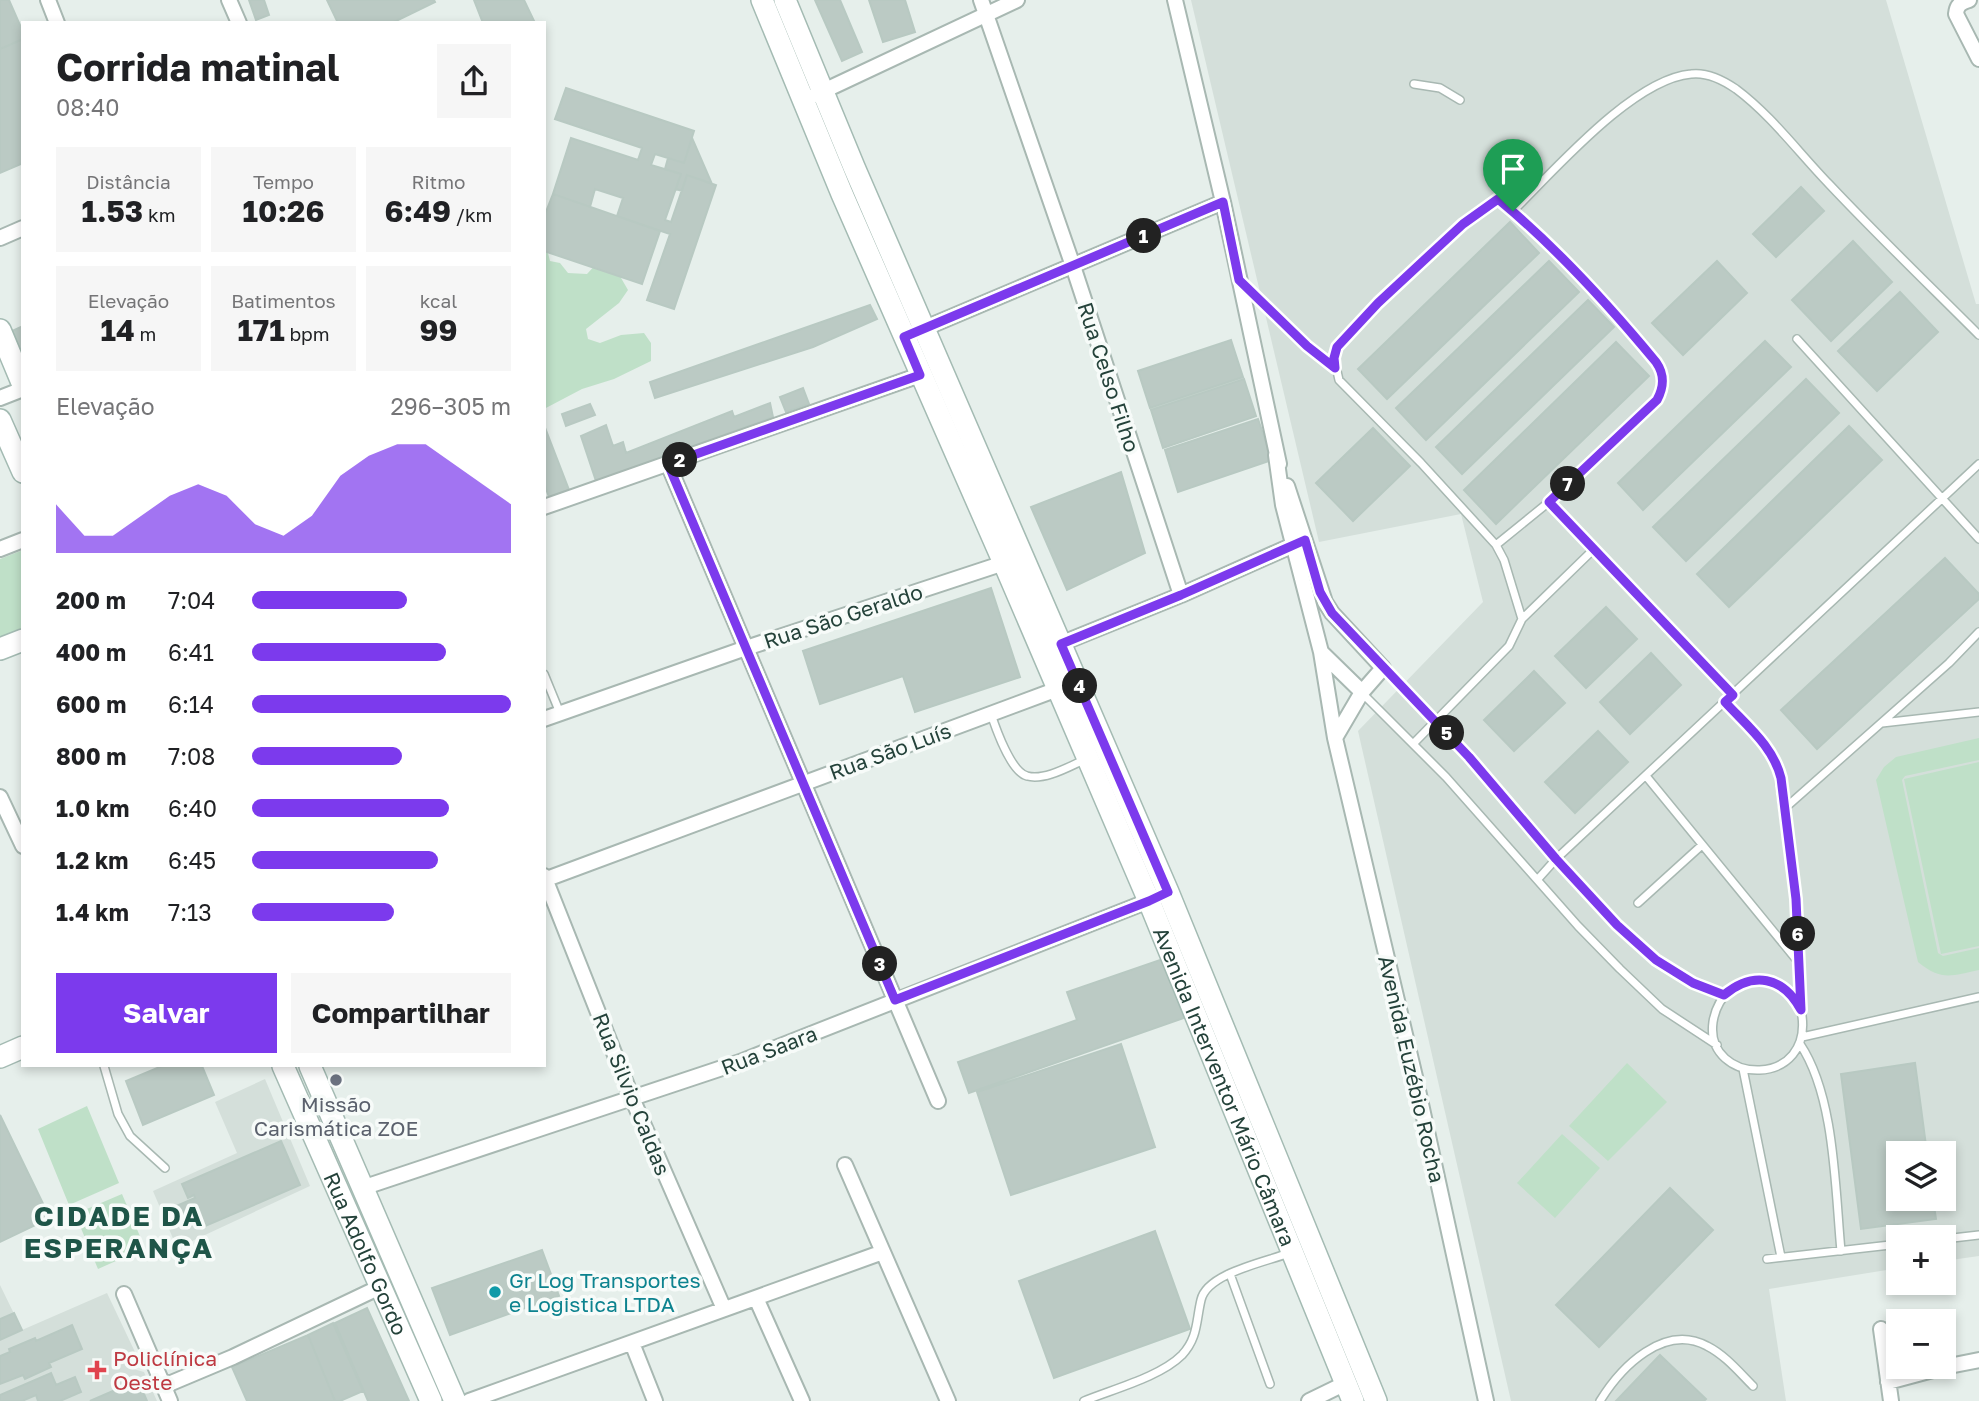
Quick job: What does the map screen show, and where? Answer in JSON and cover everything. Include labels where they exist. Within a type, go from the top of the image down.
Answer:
[{"type":"main road","name":"Avenida Interventor Mário Câmara","points":[[762,0],[813,95],[925,327],[1014,560],[1068,685],[1107,750],[1159,897],[1245,1106],[1376,1401]]},
{"type":"main road","name":"Avenida Interventor Mário Câmara","points":[[785,0],[813,95],[904,337],[920,375],[1014,560]]},
{"type":"main road","points":[[0,330],[21,382]]},
{"type":"main road","points":[[0,420],[21,467]]},
{"type":"main road","points":[[0,649],[21,641]]},
{"type":"main road","name":"Avenida Interventor Mário Câmara","points":[[1068,685],[1087,758],[1159,897]]},
{"type":"main road","points":[[0,1057],[21,1048]]},
{"type":"main road","name":"Rua Adolfo Gordo","points":[[283,1067],[431,1401]]},
{"type":"main road","name":"Rua Adolfo Gordo","points":[[310,1067],[455,1401]]},
{"type":"main road","name":"Avenida Interventor Mário Câmara","points":[[1245,1106],[1293,1252],[1350,1392]]},
{"type":"main road","points":[[400,1332],[423,1324]]},
{"type":"street","points":[[48,0],[57,21]]},
{"type":"street","points":[[229,0],[238,21]]},
{"type":"street","points":[[813,95],[983,6],[1017,0]]},
{"type":"street","name":"Avenida Euzébio Rocha","points":[[1175,0],[1223,202],[1276,455],[1299,542],[1335,738],[1416,1081],[1486,1401]]},
{"type":"street","points":[[1969,0],[1956,7],[1956,14],[1979,59]]},
{"type":"street","name":"Rua Celso Filho","points":[[983,6],[1073,266],[1181,595]]},
{"type":"street","points":[[904,337],[1223,202]]},
{"type":"street","points":[[0,238],[21,229]]},
{"type":"street","points":[[546,506],[920,375]]},
{"type":"street","points":[[0,398],[21,388]]},
{"type":"street","points":[[668,464],[938,1101]]},
{"type":"street","points":[[0,550],[21,541]]},
{"type":"street","points":[[1051,648],[1181,595],[1299,542]]},
{"type":"street","name":"Avenida Euzébio Rocha","points":[[1299,542],[1332,613],[1384,668]]},
{"type":"street","name":"Rua São Geraldo","points":[[546,718],[746,648],[1014,560]]},
{"type":"street","points":[[1321,652],[1362,692]]},
{"type":"street","points":[[1335,738],[1362,692],[1384,668]]},
{"type":"street","name":"Rua São Luís","points":[[546,878],[1068,685]]},
{"type":"street","points":[[0,797],[21,842]]},
{"type":"street","name":"Rua Silvio Caldas","points":[[546,881],[632,1098],[724,1310]]},
{"type":"street","name":"Rua Saara","points":[[362,1188],[740,1062],[1159,897]]},
{"type":"street","points":[[845,1165],[948,1401]]},
{"type":"street","points":[[468,1401],[883,1252]]},
{"type":"street","points":[[164,1386],[233,1357],[380,1287]]},
{"type":"street","points":[[124,1294],[170,1401]]},
{"type":"street","points":[[756,1298],[802,1401]]},
{"type":"street","points":[[1881,1329],[1891,1401]]},
{"type":"street","points":[[632,1342],[655,1401]]},
{"type":"street","points":[[1888,1382],[1979,1360]]},
{"type":"street","points":[[1309,1401],[1350,1392]]},
{"type":"lane","points":[[1513,211],[1609,117],[1674,77],[1693,73],[1705,75],[1722,80],[1759,110],[1841,198],[1979,335]]},
{"type":"lane","points":[[1414,84],[1440,88],[1460,100]]},
{"type":"lane","points":[[1496,545],[1549,502],[1651,406],[1661,392],[1662,377],[1656,362],[1606,304],[1498,199],[1463,224],[1378,303],[1337,347],[1334,358],[1339,380],[1421,463],[1496,545],[1504,560],[1522,619]]},
{"type":"lane","points":[[1239,280],[1307,346],[1335,368]]},
{"type":"lane","points":[[1797,339],[1979,538]]},
{"type":"lane","points":[[1538,879],[1556,859],[1979,464]]},
{"type":"lane","points":[[1549,502],[1733,695]]},
{"type":"lane","points":[[1413,744],[1509,646],[1522,619],[1594,549]]},
{"type":"lane","points":[[1784,809],[1949,663],[1979,632]]},
{"type":"lane","points":[[1384,668],[1469,757],[1556,859],[1617,925],[1656,960],[1693,983],[1724,995]]},
{"type":"lane","points":[[546,679],[561,713]]},
{"type":"lane","points":[[1362,692],[1446,777],[1578,926],[1641,990],[1662,1009],[1717,1045]]},
{"type":"lane","points":[[1725,702],[1776,760],[1796,899],[1801,1010],[1804,1023],[1801,1040],[1793,1055],[1770,1069],[1743,1069],[1723,1055],[1717,1045],[1712,1028],[1715,1010],[1724,995],[1746,981],[1773,982],[1795,998],[1801,1010]]},
{"type":"lane","points":[[1881,723],[1979,712]]},
{"type":"lane","points":[[991,714],[1016,769],[1026,776],[1052,773],[1107,750]]},
{"type":"lane","points":[[1646,776],[1800,964]]},
{"type":"lane","points":[[1638,903],[1702,845]]},
{"type":"lane","points":[[1801,1040],[1979,997]]},
{"type":"lane","points":[[1801,1040],[1818,1079],[1824,1103],[1841,1251]]},
{"type":"lane","points":[[104,1067],[118,1114],[130,1136],[165,1168]]},
{"type":"lane","points":[[1743,1069],[1781,1257]]},
{"type":"lane","points":[[1956,1238],[1979,1235]]},
{"type":"lane","points":[[1767,1259],[1886,1246]]},
{"type":"lane","points":[[1084,1401],[1165,1368],[1182,1355],[1193,1340],[1199,1325],[1202,1296],[1209,1285],[1230,1274],[1293,1252]]},
{"type":"lane","points":[[1230,1274],[1270,1384]]},
{"type":"lane","points":[[1600,1401],[1629,1365],[1654,1347],[1671,1340],[1689,1340],[1706,1345],[1753,1386]]},
{"type":"shaded area","points":[[1191,0],[1886,0],[1976,304],[1979,304],[1979,1256],[1956,1259],[1956,1225],[1886,1225],[1886,1270],[1769,1289],[1786,1401],[1511,1401],[1358,731],[1483,602],[1461,514],[1319,542]]},
{"type":"shaded area","points":[[265,1079],[310,1186],[177,1248],[153,1191],[237,1153],[215,1102]]},
{"type":"shaded area","points":[[0,1285],[22,1330],[107,1293],[135,1352],[124,1357],[130,1368],[144,1372],[157,1401],[0,1401]]},
{"type":"green space","points":[[546,252],[550,261],[560,263],[568,273],[587,274],[599,261],[617,271],[628,290],[619,303],[586,329],[588,339],[600,343],[621,335],[644,333],[651,343],[651,361],[614,379],[582,389],[546,408]]},
{"type":"green space","points":[[21,551],[21,632],[0,640],[0,559]]},
{"type":"green space","points":[[1979,738],[1979,760],[1905,776],[1902,780],[1938,953],[1943,956],[1979,948],[1979,970],[1953,975],[1940,974],[1918,962],[1876,780],[1884,767],[1896,757]]},
{"type":"green space","points":[[1979,762],[1979,946],[1941,954],[1904,779]]},
{"type":"green space","points":[[1627,1063],[1667,1102],[1608,1161],[1569,1126]]},
{"type":"green space","points":[[87,1106],[119,1183],[69,1205],[38,1129]]},
{"type":"green space","points":[[1562,1134],[1600,1168],[1555,1218],[1517,1183]]},
{"type":"green space","points":[[122,1194],[145,1248],[98,1269],[75,1214]]},
{"type":"building","points":[[0,0],[9,0],[21,27],[21,40],[0,49]]},
{"type":"building","points":[[249,0],[264,0],[269,15],[256,20]]},
{"type":"building","points":[[327,0],[435,2],[396,21],[337,21]]},
{"type":"building","points":[[474,0],[524,0],[534,21],[482,21]]},
{"type":"building","points":[[815,0],[840,0],[862,52],[842,61]]},
{"type":"building","points":[[869,0],[905,0],[915,32],[883,42]]},
{"type":"building","points":[[21,40],[21,164],[0,173],[0,49]]},
{"type":"building","points":[[566,88],[694,131],[684,163],[655,154],[651,165],[681,174],[665,220],[671,222],[687,175],[716,185],[674,309],[647,300],[670,234],[617,216],[623,198],[595,189],[590,207],[553,194],[571,138],[638,160],[642,148],[555,119]]},
{"type":"building","points":[[692,138],[712,184],[687,175],[682,191],[676,189],[681,174],[665,169],[668,158],[684,163]]},
{"type":"building","points":[[1801,187],[1824,211],[1776,257],[1753,234]]},
{"type":"building","points":[[553,194],[660,231],[642,284],[546,252],[546,212]]},
{"type":"building","points":[[1510,222],[1539,253],[1387,399],[1358,369]]},
{"type":"building","points":[[1853,241],[1892,282],[1831,341],[1792,300]]},
{"type":"building","points":[[1549,261],[1579,292],[1426,440],[1396,408]]},
{"type":"building","points":[[1717,261],[1747,293],[1683,355],[1652,323]]},
{"type":"building","points":[[1900,292],[1938,332],[1877,391],[1838,351]]},
{"type":"building","points":[[1588,300],[1614,327],[1462,474],[1436,447]]},
{"type":"building","points":[[870,305],[877,319],[813,347],[655,398],[650,382]]},
{"type":"building","points":[[21,327],[21,352],[12,331]]},
{"type":"building","points":[[1231,340],[1243,377],[1150,408],[1138,371]]},
{"type":"building","points":[[1765,341],[1791,367],[1643,510],[1618,483]]},
{"type":"building","points":[[1616,342],[1649,376],[1496,524],[1464,490]]},
{"type":"building","points":[[1244,379],[1256,416],[1163,448],[1151,410]]},
{"type":"building","points":[[1806,379],[1839,413],[1686,561],[1653,527]]},
{"type":"building","points":[[803,388],[809,404],[786,412],[780,397]]},
{"type":"building","points":[[770,403],[773,417],[596,481],[581,436],[606,425],[613,446],[623,442],[626,453],[732,411],[734,417]]},
{"type":"building","points":[[590,404],[595,415],[566,426],[562,414]]},
{"type":"building","points":[[1258,419],[1272,460],[1178,492],[1165,450]]},
{"type":"building","points":[[1849,426],[1882,460],[1729,607],[1697,574]]},
{"type":"building","points":[[1373,428],[1410,466],[1353,521],[1316,483]]},
{"type":"building","points":[[546,430],[569,490],[549,497],[546,489]]},
{"type":"building","points":[[1121,472],[1145,553],[1067,590],[1031,507]]},
{"type":"building","points":[[1945,558],[1979,594],[1979,599],[1817,749],[1781,710]]},
{"type":"building","points":[[991,588],[1020,677],[915,712],[903,676],[820,704],[803,651]]},
{"type":"building","points":[[1606,607],[1637,639],[1586,688],[1555,656]]},
{"type":"building","points":[[1651,653],[1681,685],[1630,734],[1600,702]]},
{"type":"building","points":[[1534,671],[1565,703],[1514,751],[1484,720]]},
{"type":"building","points":[[1598,731],[1628,762],[1575,813],[1545,782]]},
{"type":"building","points":[[1163,959],[1184,1018],[969,1093],[958,1062],[1077,1020],[1067,992]]},
{"type":"building","points":[[1121,1044],[1155,1147],[1011,1195],[977,1092]]},
{"type":"building","points":[[1915,1063],[1925,1141],[1886,1141],[1886,1211],[1935,1211],[1936,1219],[1861,1229],[1841,1074]]},
{"type":"building","points":[[160,1067],[202,1067],[214,1095],[143,1125],[126,1081]]},
{"type":"building","points":[[0,1115],[50,1218],[0,1242]]},
{"type":"building","points":[[281,1141],[300,1185],[203,1227],[198,1216],[181,1224],[174,1207],[195,1198],[194,1195],[188,1198],[182,1184]]},
{"type":"building","points":[[1670,1188],[1713,1230],[1599,1347],[1556,1305]]},
{"type":"building","points":[[1155,1231],[1190,1329],[1054,1378],[1019,1281]]},
{"type":"building","name":"Gr Log Transportes e Logistica LTDA","points":[[542,1250],[559,1296],[450,1335],[432,1288]]},
{"type":"building","points":[[367,1308],[409,1401],[368,1401],[335,1323]]},
{"type":"building","points":[[14,1313],[22,1330],[0,1340],[0,1319]]},
{"type":"building","points":[[333,1323],[363,1391],[340,1401],[335,1401],[308,1335]]},
{"type":"building","points":[[72,1325],[82,1349],[49,1363],[51,1367],[25,1379],[23,1375],[0,1384],[0,1356],[10,1352],[9,1349],[35,1338],[36,1341]]},
{"type":"building","points":[[308,1335],[335,1401],[247,1401],[232,1367]]},
{"type":"building","points":[[1660,1355],[1706,1399],[1616,1401]]},
{"type":"building","points":[[51,1373],[56,1385],[75,1377],[81,1392],[60,1401],[38,1401],[36,1395],[22,1401],[0,1401],[0,1395]]},
{"type":"building","points":[[138,1380],[147,1401],[90,1401]]},
{"type":"place","name":"Missão Carismática ZOE","points":[[336,1080]]},
{"type":"place","name":"Gr Log Transportes e Logistica LTDA","points":[[495,1292]]},
{"type":"place","name":"Policlínica Oeste","points":[[97,1370]]},
{"type":"district","name":"CIDADE DA ESPERANÇA","points":[[119,1231]]},
{"type":"route","points":[[1498,199],[1513,211],[1606,304],[1660,367],[1663,383],[1657,400],[1549,502],[1733,695],[1725,702],[1776,760],[1781,778],[1796,899],[1801,1010],[1795,998],[1773,982],[1746,981],[1724,995],[1693,983],[1656,960],[1617,925],[1556,859],[1469,757],[1332,613],[1320,592],[1305,540],[1061,644],[1168,892],[895,1000],[668,464],[920,375],[904,337],[1223,202],[1239,280],[1307,346],[1335,368],[1337,347],[1378,303],[1463,224],[1498,199]]}]
